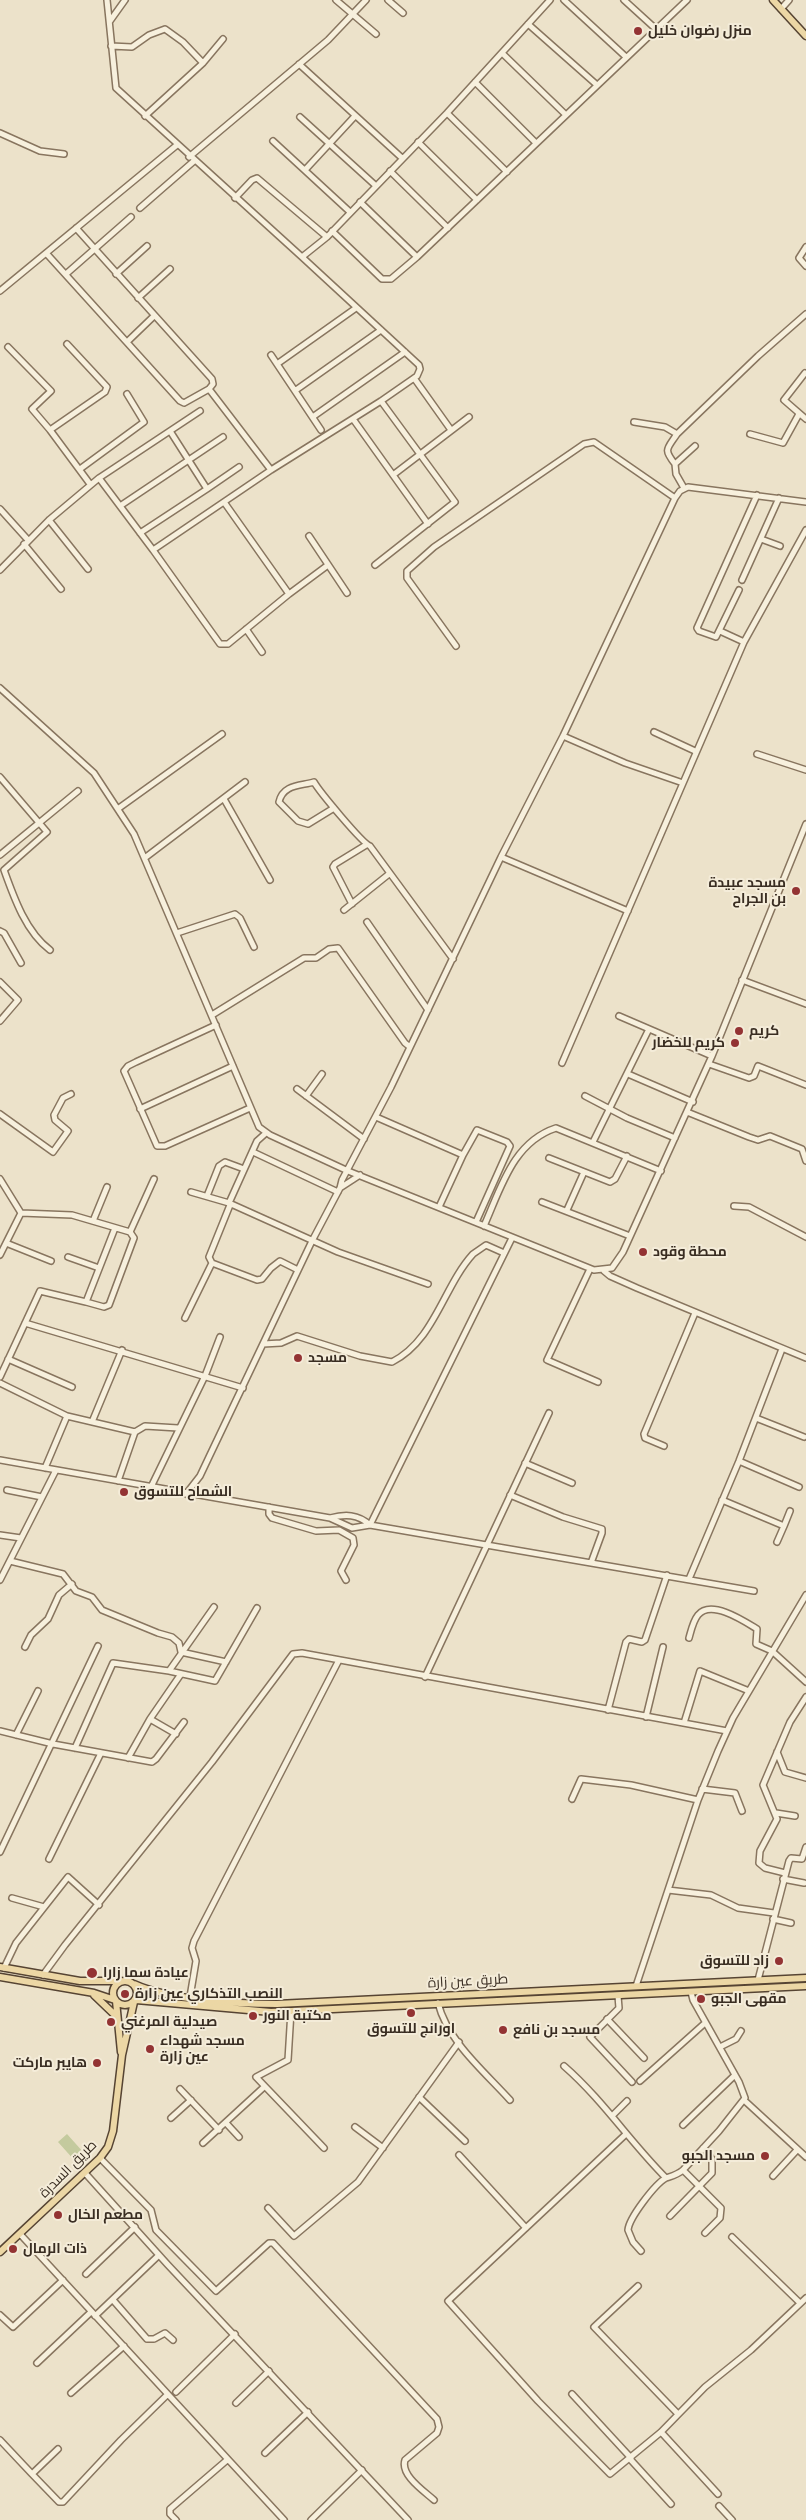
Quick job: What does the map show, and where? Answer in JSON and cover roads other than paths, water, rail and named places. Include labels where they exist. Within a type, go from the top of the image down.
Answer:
[{"type":"main road","points":[[773,0],[806,35]]},
{"type":"main road","points":[[2,1968],[101,1982],[129,1981],[134,1984],[138,1992],[122,2055]]},
{"type":"main road","points":[[0,1977],[91,1992],[115,2000],[123,2005],[135,2001]]},
{"type":"main road","name":"طريق عين زارة","points":[[134,1984],[150,1990],[190,1997],[241,2003],[283,2004],[806,1978]]},
{"type":"main road","points":[[121,1981],[114,1989],[122,2055]]},
{"type":"main road","points":[[101,1982],[104,1988],[102,1995]]},
{"type":"main road","name":"طريق عين زارة","points":[[135,2001],[239,2010],[291,2011],[806,1986]]},
{"type":"main road","points":[[149,2001],[147,1996],[150,1990]]},
{"type":"main road","points":[[91,1992],[118,2018]]},
{"type":"main road","name":"طريق السدرة","points":[[0,2252],[85,2173],[108,2147],[113,2131],[122,2055]]},
{"type":"street","points":[[107,0],[114,85],[124,97],[302,257],[420,367],[414,378],[381,401],[271,470],[152,550]]},
{"type":"street","points":[[109,21],[125,0]]},
{"type":"street","points":[[336,0],[376,34]]},
{"type":"street","points":[[189,157],[299,64],[366,0]]},
{"type":"street","points":[[388,0],[403,13]]},
{"type":"street","points":[[302,257],[332,232],[446,113],[550,0]]},
{"type":"street","points":[[564,0],[626,57]]},
{"type":"street","points":[[624,0],[657,30]]},
{"type":"street","points":[[332,232],[382,279],[391,279],[417,258],[626,57],[657,30],[686,0]]},
{"type":"street","points":[[781,9],[789,0]]},
{"type":"street","points":[[528,24],[597,85]]},
{"type":"street","points":[[111,46],[132,47],[149,35],[165,29],[183,42],[203,63]]},
{"type":"street","points":[[145,116],[203,63],[223,38]]},
{"type":"street","points":[[502,53],[566,115]]},
{"type":"street","points":[[299,64],[402,158]]},
{"type":"street","points":[[475,82],[536,143]]},
{"type":"street","points":[[446,113],[507,172]]},
{"type":"street","points":[[305,170],[354,116]]},
{"type":"street","points":[[300,117],[376,185]]},
{"type":"street","points":[[0,133],[40,151],[64,154]]},
{"type":"street","points":[[273,141],[350,212]]},
{"type":"street","points":[[418,142],[477,200]]},
{"type":"street","points":[[0,290],[177,145]]},
{"type":"street","points":[[140,208],[194,161]]},
{"type":"street","points":[[390,171],[448,228]]},
{"type":"street","points":[[235,198],[257,178],[327,237]]},
{"type":"street","points":[[360,202],[417,258]]},
{"type":"street","points":[[66,274],[131,217]]},
{"type":"street","points":[[46,253],[180,401],[184,403],[209,389],[213,384],[212,379],[76,228]]},
{"type":"street","points":[[116,274],[147,246]]},
{"type":"street","points":[[806,247],[799,258],[806,266]]},
{"type":"street","points":[[138,298],[170,269]]},
{"type":"street","points":[[277,364],[356,308]]},
{"type":"street","points":[[684,488],[676,474],[675,464],[667,454],[667,449],[677,434],[752,362],[806,314]]},
{"type":"street","points":[[127,342],[154,316]]},
{"type":"street","points":[[296,390],[381,330]]},
{"type":"street","points":[[50,430],[107,390],[106,385],[67,344]]},
{"type":"street","points":[[8,346],[50,391],[32,409],[90,484]]},
{"type":"street","points":[[314,416],[405,352]]},
{"type":"street","points":[[271,355],[322,430]]},
{"type":"street","points":[[805,373],[784,400],[806,419]]},
{"type":"street","points":[[414,378],[451,430]]},
{"type":"street","points":[[209,389],[271,470]]},
{"type":"street","points":[[80,469],[144,422],[127,394]]},
{"type":"street","points":[[375,564],[453,505],[455,500],[381,401]]},
{"type":"street","points":[[1,566],[90,484],[200,412]]},
{"type":"street","points":[[750,434],[782,443],[799,414]]},
{"type":"street","points":[[393,475],[469,417]]},
{"type":"street","points":[[353,419],[428,524]]},
{"type":"street","points":[[634,422],[665,427],[677,434]]},
{"type":"street","points":[[170,431],[207,489]]},
{"type":"street","points":[[120,506],[223,437]]},
{"type":"street","points":[[456,646],[407,578],[407,572],[434,546],[584,444],[594,442],[675,498]]},
{"type":"street","points":[[675,464],[695,446]]},
{"type":"street","points":[[140,533],[239,467]]},
{"type":"street","points":[[99,478],[220,644],[228,644],[328,565]]},
{"type":"street","points":[[186,1494],[200,1476],[312,1241],[376,1117],[501,857],[563,736],[675,498],[684,488],[693,487],[806,502]]},
{"type":"street","points":[[739,590],[720,631],[714,638],[698,631],[697,628],[757,495]]},
{"type":"street","points":[[742,580],[780,498]]},
{"type":"street","points":[[224,502],[289,594]]},
{"type":"street","points":[[0,509],[60,589]]},
{"type":"street","points":[[49,520],[88,568]]},
{"type":"street","points":[[562,1063],[683,783],[695,751],[744,642],[806,530]]},
{"type":"street","points":[[309,536],[347,593]]},
{"type":"street","points":[[761,539],[780,546]]},
{"type":"street","points":[[246,629],[262,652]]},
{"type":"street","points":[[720,631],[744,642]]},
{"type":"street","points":[[0,688],[94,773],[119,808],[146,857],[250,1108],[259,1127],[266,1133],[348,1171],[590,1269],[604,1271],[610,1276],[695,1313],[806,1358]]},
{"type":"street","points":[[654,732],[695,751]]},
{"type":"street","points":[[119,808],[222,734]]},
{"type":"street","points":[[563,736],[625,762],[683,783]]},
{"type":"street","points":[[757,754],[806,770]]},
{"type":"street","points":[[0,776],[47,832],[46,835],[4,870],[27,924],[36,937],[50,950]]},
{"type":"street","points":[[146,857],[245,782]]},
{"type":"street","points":[[334,808],[308,824],[298,821],[279,802],[280,797],[292,786],[314,782],[366,845],[370,846],[453,959]]},
{"type":"street","points":[[0,854],[78,792]]},
{"type":"street","points":[[224,799],[270,880]]},
{"type":"street","points":[[604,1271],[615,1265],[693,1102],[806,824]]},
{"type":"street","points":[[352,904],[333,867],[334,864],[366,845]]},
{"type":"street","points":[[501,857],[628,911]]},
{"type":"street","points":[[344,910],[389,874]]},
{"type":"street","points":[[177,933],[235,914],[240,918],[254,947]]},
{"type":"street","points":[[367,922],[428,1010]]},
{"type":"street","points":[[0,931],[4,933],[21,963]]},
{"type":"street","points":[[212,1015],[304,958],[316,958],[329,949],[338,948],[405,1043],[410,1047]]},
{"type":"street","points":[[742,980],[806,1004]]},
{"type":"street","points":[[0,982],[18,1000],[0,1021]]},
{"type":"street","points":[[619,1016],[712,1056]]},
{"type":"street","points":[[216,1025],[128,1066],[124,1071],[157,1146],[165,1146],[250,1108]]},
{"type":"street","points":[[593,1142],[649,1029]]},
{"type":"street","points":[[709,1064],[749,1078],[754,1076],[756,1068],[762,1067],[806,1085]]},
{"type":"street","points":[[140,1109],[233,1066]]},
{"type":"street","points":[[306,1096],[322,1074]]},
{"type":"street","points":[[628,1074],[693,1102]]},
{"type":"street","points":[[297,1089],[364,1139]]},
{"type":"street","points":[[0,1114],[50,1152],[54,1152],[68,1131],[55,1120],[54,1115],[63,1098],[71,1094]]},
{"type":"street","points":[[585,1096],[675,1138]]},
{"type":"street","points":[[687,1112],[748,1137],[758,1140],[770,1136],[802,1149],[806,1161]]},
{"type":"street","points":[[376,1117],[463,1155]]},
{"type":"street","points":[[484,1226],[521,1150],[546,1131],[556,1128],[661,1171]]},
{"type":"street","points":[[439,1207],[477,1130],[507,1142],[510,1146],[476,1222]]},
{"type":"street","points":[[266,1133],[258,1141],[244,1170],[209,1257],[212,1263],[257,1280],[262,1279],[280,1261],[298,1270]]},
{"type":"street","points":[[253,1152],[339,1190]]},
{"type":"street","points":[[549,1158],[613,1181],[627,1156]]},
{"type":"street","points":[[207,1196],[219,1166],[225,1162],[244,1170]]},
{"type":"street","points":[[567,1210],[584,1172]]},
{"type":"street","points":[[339,1190],[360,1175]]},
{"type":"street","points":[[0,1179],[22,1213]]},
{"type":"street","points":[[130,1232],[154,1179]]},
{"type":"street","points":[[93,1221],[107,1187]]},
{"type":"street","points":[[191,1192],[229,1204],[312,1241],[428,1284]]},
{"type":"street","points":[[542,1202],[567,1210],[630,1236]]},
{"type":"street","points":[[734,1206],[749,1207],[806,1237]]},
{"type":"street","points":[[0,1377],[41,1290],[104,1307],[109,1304],[134,1238],[130,1232],[72,1215],[22,1213]]},
{"type":"street","points":[[0,1255],[22,1213]]},
{"type":"street","points":[[86,1302],[115,1228]]},
{"type":"street","points":[[370,1524],[512,1238]]},
{"type":"street","points":[[6,1243],[51,1261]]},
{"type":"street","points":[[263,1344],[281,1342],[298,1336],[360,1356],[392,1362],[409,1350],[423,1334],[473,1254],[486,1245],[504,1253]]},
{"type":"street","points":[[68,1257],[99,1268]]},
{"type":"street","points":[[185,1318],[212,1263]]},
{"type":"street","points":[[590,1269],[547,1360],[598,1382]]},
{"type":"street","points":[[664,1446],[645,1438],[644,1434],[695,1313]]},
{"type":"street","points":[[25,1322],[243,1388]]},
{"type":"street","points":[[150,1487],[205,1376],[220,1337]]},
{"type":"street","points":[[689,1579],[740,1462],[782,1349]]},
{"type":"street","points":[[92,1422],[122,1350]]},
{"type":"street","points":[[8,1359],[72,1387]]},
{"type":"street","points":[[0,1383],[67,1416],[135,1432]]},
{"type":"street","points":[[425,1677],[550,1412]]},
{"type":"street","points":[[45,1468],[67,1416]]},
{"type":"street","points":[[756,1418],[804,1437]]},
{"type":"street","points":[[118,1481],[135,1432],[145,1426],[178,1428]]},
{"type":"street","points":[[0,1460],[330,1518],[352,1528],[370,1524],[754,1591]]},
{"type":"street","points":[[525,1462],[572,1482]]},
{"type":"street","points":[[740,1462],[799,1486]]},
{"type":"street","points":[[0,1580],[56,1470]]},
{"type":"street","points":[[6,1490],[42,1497]]},
{"type":"street","points":[[510,1495],[563,1517],[602,1529],[591,1563]]},
{"type":"street","points":[[722,1500],[784,1526]]},
{"type":"street","points":[[269,1507],[270,1517],[316,1531],[340,1530],[353,1538],[354,1545],[341,1571],[346,1580]]},
{"type":"street","points":[[777,1542],[790,1512]]},
{"type":"street","points":[[330,1518],[348,1514],[370,1524]]},
{"type":"street","points":[[0,1535],[21,1538]]},
{"type":"street","points":[[10,1561],[63,1574],[76,1590],[92,1597],[102,1610],[175,1638],[182,1652]]},
{"type":"street","points":[[608,1710],[626,1642],[629,1639],[642,1642],[646,1640],[668,1575]]},
{"type":"street","points":[[25,1647],[31,1636],[48,1619],[59,1595],[72,1584]]},
{"type":"street","points":[[636,1986],[698,1800],[727,1731],[772,1651],[804,1603],[806,1596]]},
{"type":"street","points":[[169,1671],[214,1607]]},
{"type":"street","points":[[74,1748],[113,1663],[216,1680],[257,1608]]},
{"type":"street","points":[[689,1638],[698,1616],[708,1609],[730,1613],[757,1629],[756,1644],[772,1651],[806,1682]]},
{"type":"street","points":[[0,1852],[98,1646]]},
{"type":"street","points":[[646,1717],[663,1648]]},
{"type":"street","points":[[182,1652],[226,1662]]},
{"type":"street","points":[[43,1975],[212,1762],[291,1655],[302,1653],[727,1731]]},
{"type":"street","points":[[190,1997],[196,1961],[192,1948],[194,1941],[339,1660]]},
{"type":"street","points":[[684,1724],[700,1671],[749,1691]]},
{"type":"street","points":[[128,1758],[150,1718],[181,1674]]},
{"type":"street","points":[[16,1735],[38,1691]]},
{"type":"street","points":[[804,1883],[765,1868],[759,1863],[760,1851],[774,1827],[776,1813],[763,1785],[790,1722],[806,1698]]},
{"type":"street","points":[[150,1718],[176,1734]]},
{"type":"street","points":[[0,1731],[53,1744],[155,1761],[184,1722]]},
{"type":"street","points":[[777,1752],[785,1772],[806,1778]]},
{"type":"street","points":[[50,1859],[101,1753]]},
{"type":"street","points":[[572,1799],[581,1779],[631,1784],[698,1800]]},
{"type":"street","points":[[702,1790],[735,1793],[742,1811]]},
{"type":"street","points":[[776,1813],[795,1816]]},
{"type":"street","points":[[758,1980],[790,1859],[802,1858],[806,1847]]},
{"type":"street","points":[[2,1968],[16,1943],[68,1877],[99,1904]]},
{"type":"street","points":[[668,1890],[712,1894],[721,1901],[738,1908],[774,1916],[791,1923]]},
{"type":"street","points":[[12,1898],[44,1906]]},
{"type":"street","points":[[642,1972],[649,1985]]},
{"type":"street","points":[[640,2251],[630,2237],[628,2225],[644,2200],[666,2178],[683,2170],[744,2101],[745,2095],[690,1992]]},
{"type":"street","points":[[618,1996],[619,2007],[590,2037],[632,2082]]},
{"type":"street","points":[[438,2003],[444,2021],[458,2042],[510,2100]]},
{"type":"street","points":[[291,2011],[288,2060],[257,2076],[264,2087],[324,2148]]},
{"type":"street","points":[[607,2019],[644,2058]]},
{"type":"street","points":[[640,2081],[705,2023]]},
{"type":"street","points":[[720,2047],[736,2039],[741,2031]]},
{"type":"street","points":[[268,2208],[296,2235],[358,2182],[458,2042]]},
{"type":"street","points":[[564,2066],[590,2091],[612,2116],[625,2135],[666,2178]]},
{"type":"street","points":[[683,2124],[735,2075]]},
{"type":"street","points":[[203,2142],[219,2130],[264,2087]]},
{"type":"street","points":[[180,2089],[219,2130]]},
{"type":"street","points":[[419,2097],[465,2141]]},
{"type":"street","points":[[171,2118],[191,2100]]},
{"type":"street","points":[[612,2116],[627,2101]]},
{"type":"street","points":[[744,2101],[806,2157]]},
{"type":"street","points":[[226,2123],[239,2137]]},
{"type":"street","points":[[355,2127],[383,2148]]},
{"type":"street","points":[[625,2135],[449,2298],[448,2304],[538,2401],[610,2474],[661,2432],[705,2387],[751,2350],[806,2298]]},
{"type":"street","points":[[670,2216],[712,2173],[712,2158],[704,2148]]},
{"type":"street","points":[[773,2176],[797,2150]]},
{"type":"street","points":[[459,2155],[526,2228]]},
{"type":"street","points":[[100,2158],[151,2210],[156,2230],[216,2291],[269,2243],[273,2243],[437,2419],[439,2427],[437,2433],[405,2460],[403,2464],[406,2474],[434,2500]]},
{"type":"street","points":[[683,2170],[721,2208],[722,2213],[718,2221],[705,2233]]},
{"type":"street","points":[[85,2173],[159,2255],[408,2520]]},
{"type":"street","points":[[86,2274],[135,2227]]},
{"type":"street","points":[[20,2234],[284,2520]]},
{"type":"street","points":[[732,2237],[800,2303]]},
{"type":"street","points":[[37,2363],[93,2314],[113,2300],[159,2255]]},
{"type":"street","points":[[0,2315],[13,2327],[62,2280]]},
{"type":"street","points":[[638,2286],[594,2327],[678,2414]]},
{"type":"street","points":[[113,2300],[147,2339],[154,2339],[165,2333],[173,2340]]},
{"type":"street","points":[[176,2392],[235,2334]]},
{"type":"street","points":[[71,2394],[124,2346]]},
{"type":"street","points":[[236,2403],[269,2370]]},
{"type":"street","points":[[572,2394],[671,2504]]},
{"type":"street","points":[[0,2440],[59,2502],[63,2502],[121,2440],[167,2395]]},
{"type":"street","points":[[265,2453],[308,2412]]},
{"type":"street","points":[[661,2432],[718,2494]]},
{"type":"street","points":[[32,2474],[58,2449]]},
{"type":"street","points":[[176,2520],[169,2512],[170,2510],[227,2460]]},
{"type":"street","points":[[311,2520],[362,2470]]},
{"type":"street","points":[[719,2506],[732,2520]]},
{"type":"place","name":"منزل رضوان خليل","points":[[638,31]]},
{"type":"place","name":"مسجد عبيدة بن الجراح","points":[[796,891]]},
{"type":"place","name":"كريم","points":[[739,1031]]},
{"type":"place","name":"كريم للخضار","points":[[735,1043]]},
{"type":"place","name":"محطة وقود","points":[[643,1252]]},
{"type":"place","name":"مسجد","points":[[298,1358]]},
{"type":"place","name":"الشماح للتسوق","points":[[124,1492]]},
{"type":"place","name":"زاد للتسوق","points":[[779,1961]]},
{"type":"place","name":"عيادة سما زارا","points":[[92,1973]]},
{"type":"place","name":"النصب التذكاري عين زارة","points":[[125,1994]]},
{"type":"place","name":"مقهى الجبو","points":[[701,1999]]},
{"type":"place","name":"اورانج للتسوق","points":[[411,2013]]},
{"type":"place","name":"مكتبة النور","points":[[253,2016]]},
{"type":"place","name":"صيدلية المرغني","points":[[111,2022]]},
{"type":"place","name":"مسجد بن نافع","points":[[503,2030]]},
{"type":"place","name":"مسجد شهداء عين زارة","points":[[150,2049]]},
{"type":"place","name":"هايبر ماركت","points":[[97,2063]]},
{"type":"place","name":"مسجد الجبو","points":[[765,2156]]},
{"type":"place","name":"مطعم الخال","points":[[58,2215]]},
{"type":"place","name":"ذات الرمال","points":[[13,2249]]}]
